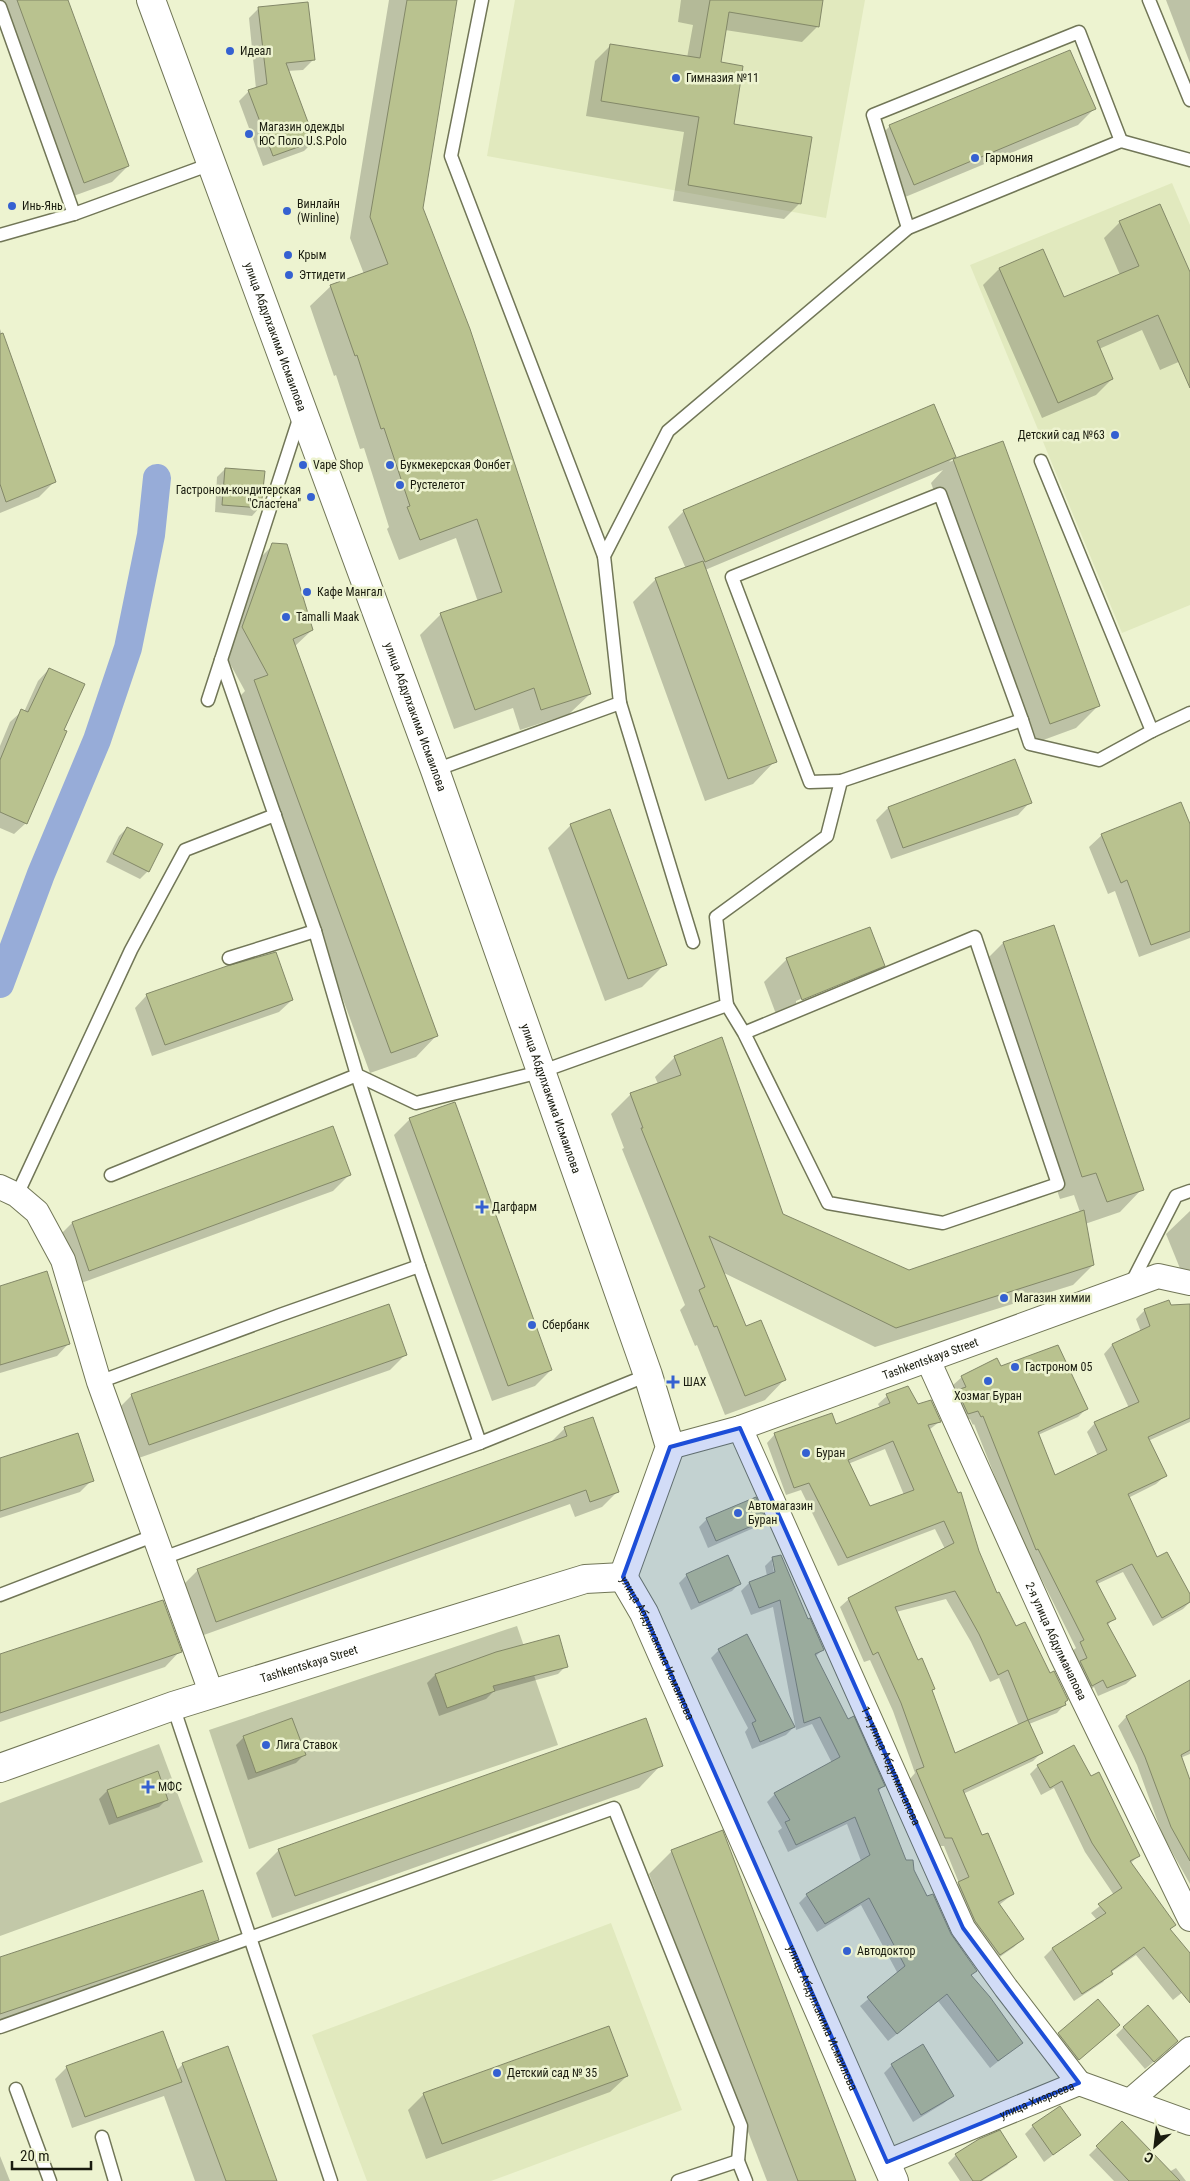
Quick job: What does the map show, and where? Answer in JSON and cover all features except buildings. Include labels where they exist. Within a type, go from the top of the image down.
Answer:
[{"type":"main road","name":"улица Абдулхакима Исмаилова","points":[[151,0],[435,770],[648,1375],[670,1448],[623,1577],[644,1613],[891,2172]]},
{"type":"main road","name":"Tashkentskaya Street","points":[[0,1768],[173,1706],[585,1579],[623,1577]]},
{"type":"street","points":[[8,1191],[37,1212],[63,1260],[98,1382],[212,1695]]},
{"type":"street","name":"Tashkentskaya Street","points":[[670,1448],[740,1428],[1158,1276],[1190,1283]]},
{"type":"street","name":"2-я улица Абдулманапова","points":[[928,1360],[1061,1654],[1190,1919]]},
{"type":"street","name":"1-я улица Абдулманапова","points":[[740,1428],[963,1928],[1006,1988],[1079,2083]]},
{"type":"street","points":[[1131,2100],[1190,2049]]},
{"type":"street","name":"улица Хизроева","points":[[891,2172],[1079,2083],[1131,2100],[1190,2123]]},
{"type":"lane","points":[[482,0],[452,156],[604,556],[620,703],[693,942]]},
{"type":"lane","points":[[1149,0],[1190,100]]},
{"type":"lane","points":[[0,7],[74,214]]},
{"type":"lane","points":[[908,228],[873,115],[1078,32],[1121,141]]},
{"type":"lane","points":[[604,556],[668,430],[908,228],[1121,141],[1190,160]]},
{"type":"lane","points":[[0,235],[74,214],[212,164]]},
{"type":"lane","points":[[208,700],[302,408]]},
{"type":"lane","points":[[1041,461],[1152,731]]},
{"type":"lane","points":[[1022,720],[841,780],[810,782],[732,577],[940,494],[1022,720],[1030,744],[1099,760],[1190,713]]},
{"type":"lane","points":[[221,660],[315,931],[357,1075],[419,1266],[480,1442]]},
{"type":"lane","points":[[435,770],[620,703]]},
{"type":"lane","points":[[744,1033],[975,936],[1058,1184],[943,1223],[828,1203],[744,1033],[727,1004],[716,917],[827,836],[841,780]]},
{"type":"lane","points":[[8,1191],[131,950],[185,850],[275,815]]},
{"type":"lane","points":[[229,958],[315,931]]},
{"type":"lane","points":[[111,1175],[357,1075],[416,1103],[540,1072],[727,1004]]},
{"type":"lane","points":[[1130,1286],[1176,1196],[1190,1190]]},
{"type":"lane","points":[[98,1382],[419,1266]]},
{"type":"lane","points":[[163,1558],[480,1442],[648,1375]]},
{"type":"lane","points":[[0,1595],[153,1536]]},
{"type":"lane","points":[[173,1706],[331,2181]]},
{"type":"lane","points":[[0,2027],[614,1808],[741,2126],[738,2161],[746,2181]]},
{"type":"lane","points":[[16,2089],[50,2181]]},
{"type":"lane","points":[[102,2137],[115,2181]]},
{"type":"lane","points":[[678,2181],[738,2161]]},
{"type":"highlighted area","points":[[740,1428],[963,1928],[1079,2083],[887,2162],[644,1613],[623,1577],[670,1447]]},
{"type":"shaded area","name":"Гимназия №11","points":[[515,0],[865,0],[826,218],[487,156]]},
{"type":"shaded area","name":"Детский сад №63","points":[[1172,183],[1190,225],[1190,605],[1122,633],[970,265]]},
{"type":"shaded area","points":[[517,1626],[558,1745],[249,1849],[209,1730]]},
{"type":"shaded area","points":[[159,1744],[203,1862],[0,1936],[0,1803]]},
{"type":"shaded area","name":"Детский сад № 35","points":[[611,1923],[682,2110],[491,2181],[367,2181],[312,2035]]},
{"type":"waterway","points":[[0,984],[41,874],[97,740],[128,648],[151,535],[157,478]]},
{"type":"place","name":"Идеал","points":[[230,51]]},
{"type":"place","name":"Гимназия №11","points":[[676,78]]},
{"type":"place","name":"Магазин одежды ЮС Поло U.S.Polo","points":[[249,134]]},
{"type":"place","name":"Гармония","points":[[975,158]]},
{"type":"place","name":"Инь-Янь","points":[[12,206]]},
{"type":"place","name":"Винлайн (Winline)","points":[[287,211]]},
{"type":"place","name":"Крым","points":[[288,255]]},
{"type":"place","name":"Эттидети","points":[[289,275]]},
{"type":"place","name":"Детский сад №63","points":[[1115,435]]},
{"type":"place","name":"Vape Shop","points":[[303,465]]},
{"type":"place","name":"Букмекерская Фонбет","points":[[390,465]]},
{"type":"place","name":"Рустелетот","points":[[400,485]]},
{"type":"place","name":"Гастроном-кондитерская \"Сластена\"","points":[[311,497]]},
{"type":"place","name":"Кафе Мангал","points":[[307,592]]},
{"type":"place","name":"Tamalli Maak","points":[[286,617]]},
{"type":"place","name":"Дагфарм","points":[[482,1207]]},
{"type":"place","name":"Магазин химии","points":[[1004,1298]]},
{"type":"place","name":"Сбербанк","points":[[532,1325]]},
{"type":"place","name":"Гастроном 05","points":[[1015,1367]]},
{"type":"place","name":"Хозмаг Буран","points":[[988,1381]]},
{"type":"place","name":"ШАХ","points":[[673,1382]]},
{"type":"place","name":"Буран","points":[[806,1453]]},
{"type":"place","name":"Автомагазин Буран","points":[[738,1513]]},
{"type":"place","name":"Лига Ставок","points":[[266,1745]]},
{"type":"place","name":"МФС","points":[[148,1787]]},
{"type":"place","name":"Автодоктор","points":[[847,1951]]},
{"type":"place","name":"Детский сад № 35","points":[[497,2073]]}]
